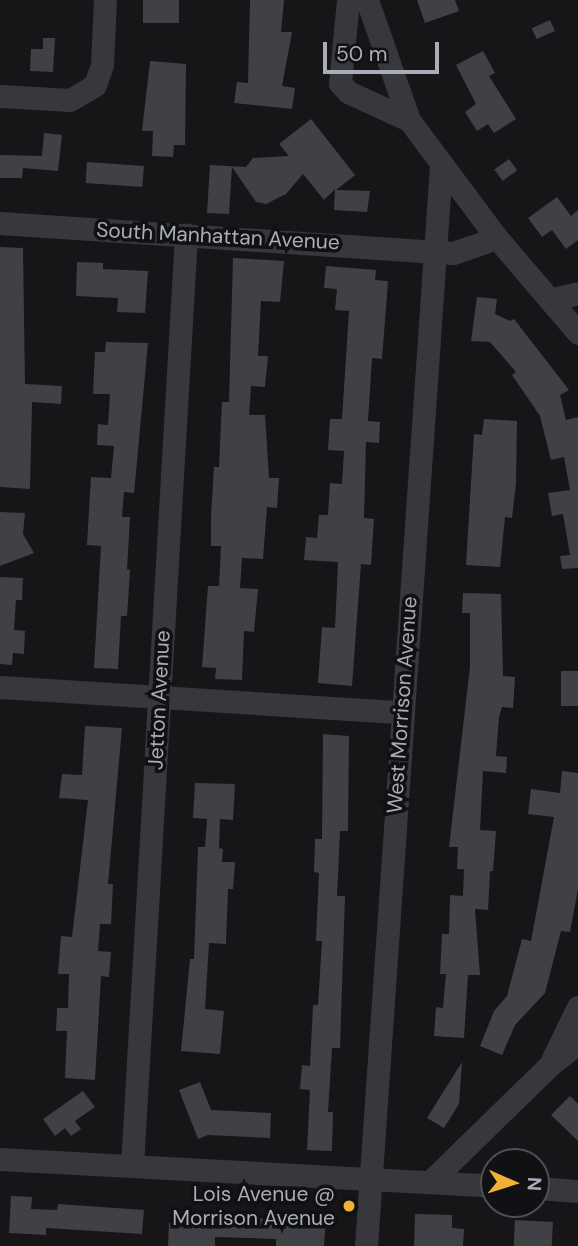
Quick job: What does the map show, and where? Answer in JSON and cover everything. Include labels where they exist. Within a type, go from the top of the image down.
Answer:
[{"type":"street","points":[[4,101],[70,100],[95,85],[102,65],[105,0]]},
{"type":"street","points":[[348,0],[340,83],[348,92],[410,120]]},
{"type":"street","points":[[367,0],[410,120],[497,238],[553,299],[578,332]]},
{"type":"street","name":"West Morrison Avenue","points":[[366,1246],[400,712],[441,164]]},
{"type":"street","name":"South Manhattan Avenue","points":[[0,223],[435,250],[468,250],[497,238]]},
{"type":"street","name":"Jetton Avenue","points":[[132,1166],[187,234]]},
{"type":"street","points":[[553,299],[578,293]]},
{"type":"street","points":[[0,687],[400,712]]},
{"type":"street","points":[[550,1065],[578,1007]]},
{"type":"street","points":[[430,1182],[550,1065],[578,1043]]},
{"type":"street","points":[[0,1159],[480,1185]]},
{"type":"street","points":[[550,1189],[578,1191]]},
{"type":"building","points":[[143,0],[179,0],[179,23],[143,23]]},
{"type":"building","points":[[250,0],[284,0],[281,32],[292,32],[282,86],[295,88],[292,109],[234,103],[237,82],[248,83]]},
{"type":"building","points":[[417,0],[455,0],[459,11],[425,23]]},
{"type":"building","points":[[550,20],[555,31],[537,39],[532,28]]},
{"type":"building","points":[[43,38],[55,38],[53,72],[30,71],[31,49],[43,49]]},
{"type":"building","points":[[483,51],[495,73],[489,76],[516,119],[494,133],[488,124],[477,131],[465,112],[476,104],[456,65]]},
{"type":"building","points":[[150,61],[186,64],[185,145],[174,145],[173,157],[152,156],[153,131],[142,131]]},
{"type":"building","points":[[311,119],[355,175],[336,190],[370,191],[367,212],[334,210],[335,189],[324,200],[303,174],[286,194],[266,204],[256,202],[232,167],[229,214],[207,213],[210,165],[246,167],[253,158],[289,156],[279,144]]},
{"type":"building","points":[[44,133],[62,135],[58,171],[23,168],[22,178],[0,178],[0,155],[42,156]]},
{"type":"building","points":[[509,159],[517,170],[503,181],[494,170]]},
{"type":"building","points":[[87,162],[144,166],[142,187],[86,183]]},
{"type":"building","points":[[557,197],[571,216],[578,210],[578,240],[566,249],[552,230],[542,237],[528,218]]},
{"type":"building","points":[[0,247],[23,248],[25,384],[62,386],[61,404],[32,402],[30,489],[0,487]]},
{"type":"building","points":[[233,258],[284,261],[280,302],[261,301],[258,356],[268,356],[265,387],[251,386],[249,415],[265,415],[269,478],[279,478],[277,508],[267,507],[263,559],[242,558],[240,588],[258,589],[254,632],[244,631],[242,680],[215,679],[216,668],[202,667],[208,586],[219,586],[221,546],[211,546],[211,517],[214,467],[219,467],[222,402],[229,402]]},
{"type":"building","points":[[77,262],[103,263],[103,269],[148,271],[145,313],[117,312],[118,298],[76,296]]},
{"type":"building","points":[[326,266],[376,270],[375,280],[388,281],[382,359],[372,358],[368,421],[380,422],[379,443],[366,442],[364,518],[374,519],[371,565],[361,564],[352,686],[318,683],[322,627],[335,628],[338,562],[304,560],[306,537],[317,538],[319,515],[328,515],[330,483],[342,484],[344,451],[328,450],[330,419],[342,419],[349,311],[335,310],[337,289],[324,288]]},
{"type":"building","points":[[477,297],[497,299],[495,314],[510,321],[514,319],[569,390],[560,395],[566,420],[578,417],[578,568],[562,569],[560,556],[570,555],[563,514],[552,516],[548,493],[570,490],[564,457],[551,460],[540,416],[512,375],[516,372],[490,342],[471,341]]},
{"type":"building","points":[[106,342],[148,343],[134,493],[124,492],[122,517],[130,517],[127,569],[130,570],[127,616],[121,616],[118,669],[94,668],[101,546],[87,545],[91,477],[111,478],[114,446],[97,445],[98,424],[108,425],[110,394],[93,394],[95,352],[105,352]]},
{"type":"building","points":[[484,419],[517,421],[516,483],[512,518],[505,517],[500,567],[466,565],[474,434],[482,435]]},
{"type":"building","points":[[0,512],[25,513],[23,534],[34,553],[0,566]]},
{"type":"building","points":[[0,577],[23,578],[22,600],[16,600],[14,630],[25,631],[24,654],[13,653],[12,665],[0,664]]},
{"type":"building","points":[[463,593],[501,594],[503,676],[515,677],[513,708],[502,707],[499,717],[496,756],[507,757],[506,773],[483,771],[480,830],[496,831],[488,910],[475,909],[480,975],[468,975],[464,1038],[434,1036],[436,1007],[443,1008],[446,974],[440,974],[442,934],[449,934],[450,895],[463,896],[464,869],[457,869],[458,847],[449,847],[470,667],[470,613],[462,613]]},
{"type":"building","points":[[561,671],[578,671],[578,706],[561,706]]},
{"type":"building","points":[[85,726],[122,728],[108,884],[113,884],[111,924],[100,924],[98,951],[111,952],[109,977],[101,976],[95,1080],[65,1078],[67,1031],[56,1031],[57,1008],[68,1008],[69,974],[58,974],[61,936],[72,937],[88,800],[59,798],[62,774],[82,775]]},
{"type":"building","points":[[323,734],[349,736],[348,831],[340,831],[337,896],[345,896],[340,1048],[332,1048],[328,1112],[333,1112],[332,1151],[307,1150],[310,1090],[300,1089],[302,1065],[310,1066],[313,1005],[318,1005],[322,941],[316,941],[319,873],[314,872],[315,839],[322,839]]},
{"type":"building","points":[[562,771],[578,773],[578,889],[570,932],[561,931],[545,993],[515,1025],[502,1055],[480,1046],[494,1011],[507,996],[522,939],[531,941],[554,817],[528,814],[531,789],[560,793]]},
{"type":"building","points":[[195,783],[235,784],[233,820],[220,819],[219,848],[223,849],[222,862],[235,862],[233,889],[228,889],[226,944],[209,943],[205,1009],[224,1011],[220,1054],[181,1051],[190,959],[194,959],[198,847],[205,847],[207,819],[193,818]]},
{"type":"building","points":[[462,1062],[459,1104],[444,1128],[427,1118]]},
{"type":"building","points":[[200,1082],[211,1110],[271,1113],[270,1138],[208,1135],[198,1139],[179,1090]]},
{"type":"building","points":[[83,1091],[95,1107],[75,1121],[81,1129],[71,1136],[65,1128],[55,1136],[43,1119]]},
{"type":"building","points":[[570,1096],[578,1104],[578,1141],[551,1115]]},
{"type":"building","points":[[11,1196],[32,1197],[31,1209],[57,1210],[58,1204],[144,1210],[142,1234],[46,1228],[46,1235],[9,1233]]},
{"type":"building","points":[[181,1211],[277,1220],[277,1214],[326,1216],[324,1246],[276,1246],[276,1239],[215,1237],[215,1246],[168,1246],[169,1223],[180,1223]]},
{"type":"building","points":[[415,1214],[452,1215],[452,1228],[464,1229],[463,1246],[414,1246]]},
{"type":"building","points":[[515,1220],[553,1222],[552,1246],[514,1246]]},
{"type":"place","name":"Lois Avenue @ Morrison Avenue","points":[[349,1206]]}]
